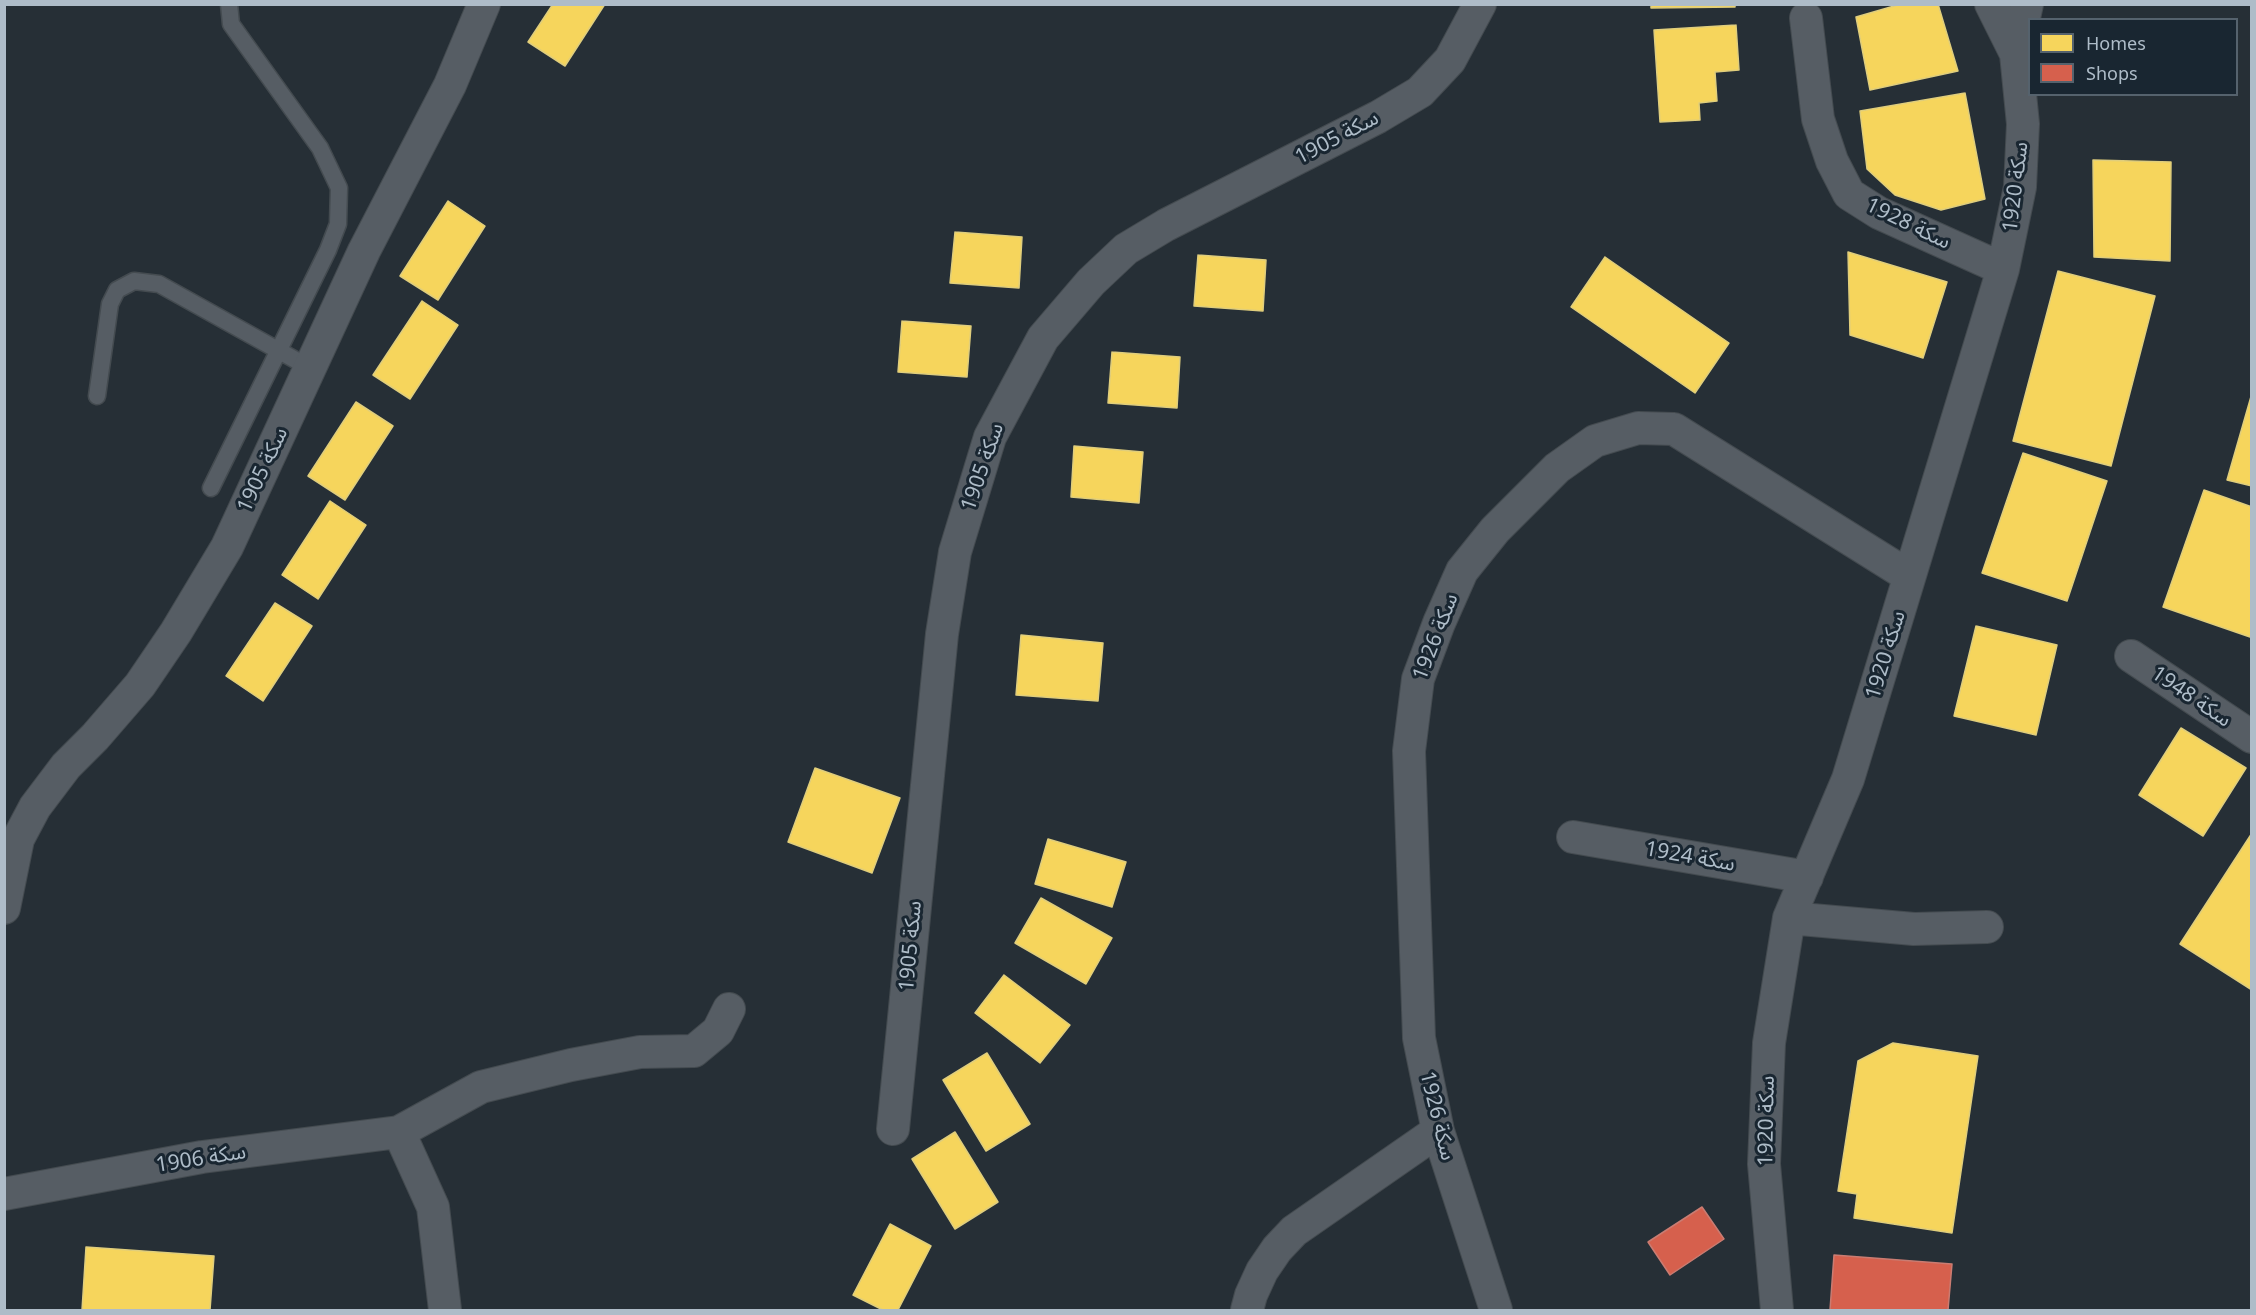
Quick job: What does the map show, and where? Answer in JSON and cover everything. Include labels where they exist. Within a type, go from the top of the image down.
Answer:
[{"type":"street","name":"سكة 1905","points":[[4,908],[18,839],[35,807],[66,766],[95,737],[140,685],[176,632],[227,547],[364,251],[450,85],[484,4]]},
{"type":"street","name":"سكة 1905","points":[[893,1129],[942,634],[955,552],[990,437],[1043,339],[1091,282],[1126,249],[1166,225],[1378,117],[1420,92],[1450,60],[1480,4]]},
{"type":"street","name":"سكة 1920","points":[[1777,1311],[1764,1164],[1769,1042],[1789,918],[1848,779],[2003,269],[2020,187],[2023,124],[2016,54],[1991,4]]},
{"type":"street","points":[[2016,54],[2027,4]]},
{"type":"street","name":"سكة 1928","points":[[1806,18],[1818,119],[1832,161],[1849,194],[1879,213],[2003,269]]},
{"type":"street","name":"سكة 1926","points":[[1496,1311],[1438,1131],[1419,1038],[1409,751],[1418,679],[1438,623],[1462,571],[1494,530],[1557,468],[1595,441],[1638,428],[1674,429],[1910,576]]},
{"type":"street","name":"سكة 1948","points":[[2130,656],[2252,737]]},
{"type":"street","name":"سكة 1924","points":[[1573,837],[1807,877]]},
{"type":"street","points":[[1789,918],[1914,929],[1987,927]]},
{"type":"street","name":"سكة 1906","points":[[4,1194],[202,1157],[399,1132],[481,1087],[571,1065],[640,1052],[694,1051],[718,1031],[729,1009]]},
{"type":"street","points":[[1247,1311],[1262,1271],[1276,1249],[1294,1231],[1438,1131]]},
{"type":"street","points":[[399,1132],[433,1207],[446,1311]]},
{"type":"lane","points":[[211,488],[328,250],[338,224],[339,188],[320,148],[231,24],[229,4]]},
{"type":"lane","points":[[97,396],[110,304],[117,290],[134,281],[159,284],[310,368]]},
{"type":"building: Homes","points":[[553,4],[605,4],[565,66],[528,42]]},
{"type":"building: Homes","points":[[1651,4],[1735,4],[1735,7],[1651,8]]},
{"type":"building: Homes","points":[[1901,4],[1938,4],[1958,71],[1870,90],[1856,17]]},
{"type":"building: Homes","points":[[1736,25],[1739,70],[1715,72],[1717,101],[1699,103],[1700,120],[1660,122],[1654,30]]},
{"type":"building: Homes","points":[[1965,93],[1985,199],[1941,210],[1895,195],[1867,169],[1860,111]]},
{"type":"building: Homes","points":[[2093,160],[2171,162],[2170,261],[2094,257]]},
{"type":"building: Homes","points":[[448,201],[485,226],[438,300],[400,276]]},
{"type":"building: Homes","points":[[955,232],[1022,237],[1019,288],[950,283]]},
{"type":"building: Homes","points":[[1848,252],[1947,282],[1923,358],[1850,335]]},
{"type":"building: Homes","points":[[1198,255],[1266,260],[1263,311],[1194,306]]},
{"type":"building: Homes","points":[[1605,257],[1729,343],[1695,393],[1571,307]]},
{"type":"building: Homes","points":[[2058,271],[2155,296],[2111,466],[2013,441]]},
{"type":"building: Homes","points":[[422,301],[458,325],[410,399],[373,375]]},
{"type":"building: Homes","points":[[902,321],[971,326],[967,377],[898,372]]},
{"type":"building: Homes","points":[[1112,352],[1180,357],[1177,408],[1108,403]]},
{"type":"building: Homes","points":[[2252,393],[2252,486],[2227,480]]},
{"type":"building: Homes","points":[[356,402],[393,426],[345,500],[308,476]]},
{"type":"building: Homes","points":[[1074,446],[1143,452],[1139,503],[1071,497]]},
{"type":"building: Homes","points":[[2023,453],[2107,481],[2067,601],[1982,573]]},
{"type":"building: Homes","points":[[2204,490],[2252,507],[2252,632],[2250,637],[2163,607]]},
{"type":"building: Homes","points":[[330,501],[366,525],[318,599],[282,575]]},
{"type":"building: Homes","points":[[275,603],[312,626],[263,701],[226,676]]},
{"type":"building: Homes","points":[[1976,626],[2057,645],[2036,735],[1954,716]]},
{"type":"building: Homes","points":[[1021,635],[1103,643],[1098,701],[1016,695]]},
{"type":"building: Homes","points":[[2181,728],[2246,768],[2203,836],[2139,795]]},
{"type":"building: Homes","points":[[815,768],[900,798],[872,873],[788,842]]},
{"type":"building: Homes","points":[[2252,833],[2252,990],[2180,944]]},
{"type":"building: Homes","points":[[1048,839],[1126,862],[1112,907],[1035,884]]},
{"type":"building: Homes","points":[[1041,898],[1112,938],[1086,984],[1015,943]]},
{"type":"building: Homes","points":[[1004,975],[1070,1025],[1040,1063],[975,1013]]},
{"type":"building: Homes","points":[[1893,1043],[1978,1056],[1952,1233],[1854,1218],[1857,1194],[1838,1191],[1858,1061]]},
{"type":"building: Homes","points":[[987,1053],[1030,1124],[986,1151],[943,1080]]},
{"type":"building: Homes","points":[[955,1132],[998,1202],[955,1229],[912,1159]]},
{"type":"building: Homes","points":[[890,1224],[931,1246],[898,1310],[883,1310],[853,1295]]},
{"type":"building: Homes","points":[[86,1247],[214,1256],[210,1310],[82,1310]]},
{"type":"building: Shops","points":[[1702,1207],[1724,1239],[1670,1275],[1648,1242]]},
{"type":"building: Shops","points":[[1834,1255],[1952,1264],[1948,1310],[1830,1310]]}]
